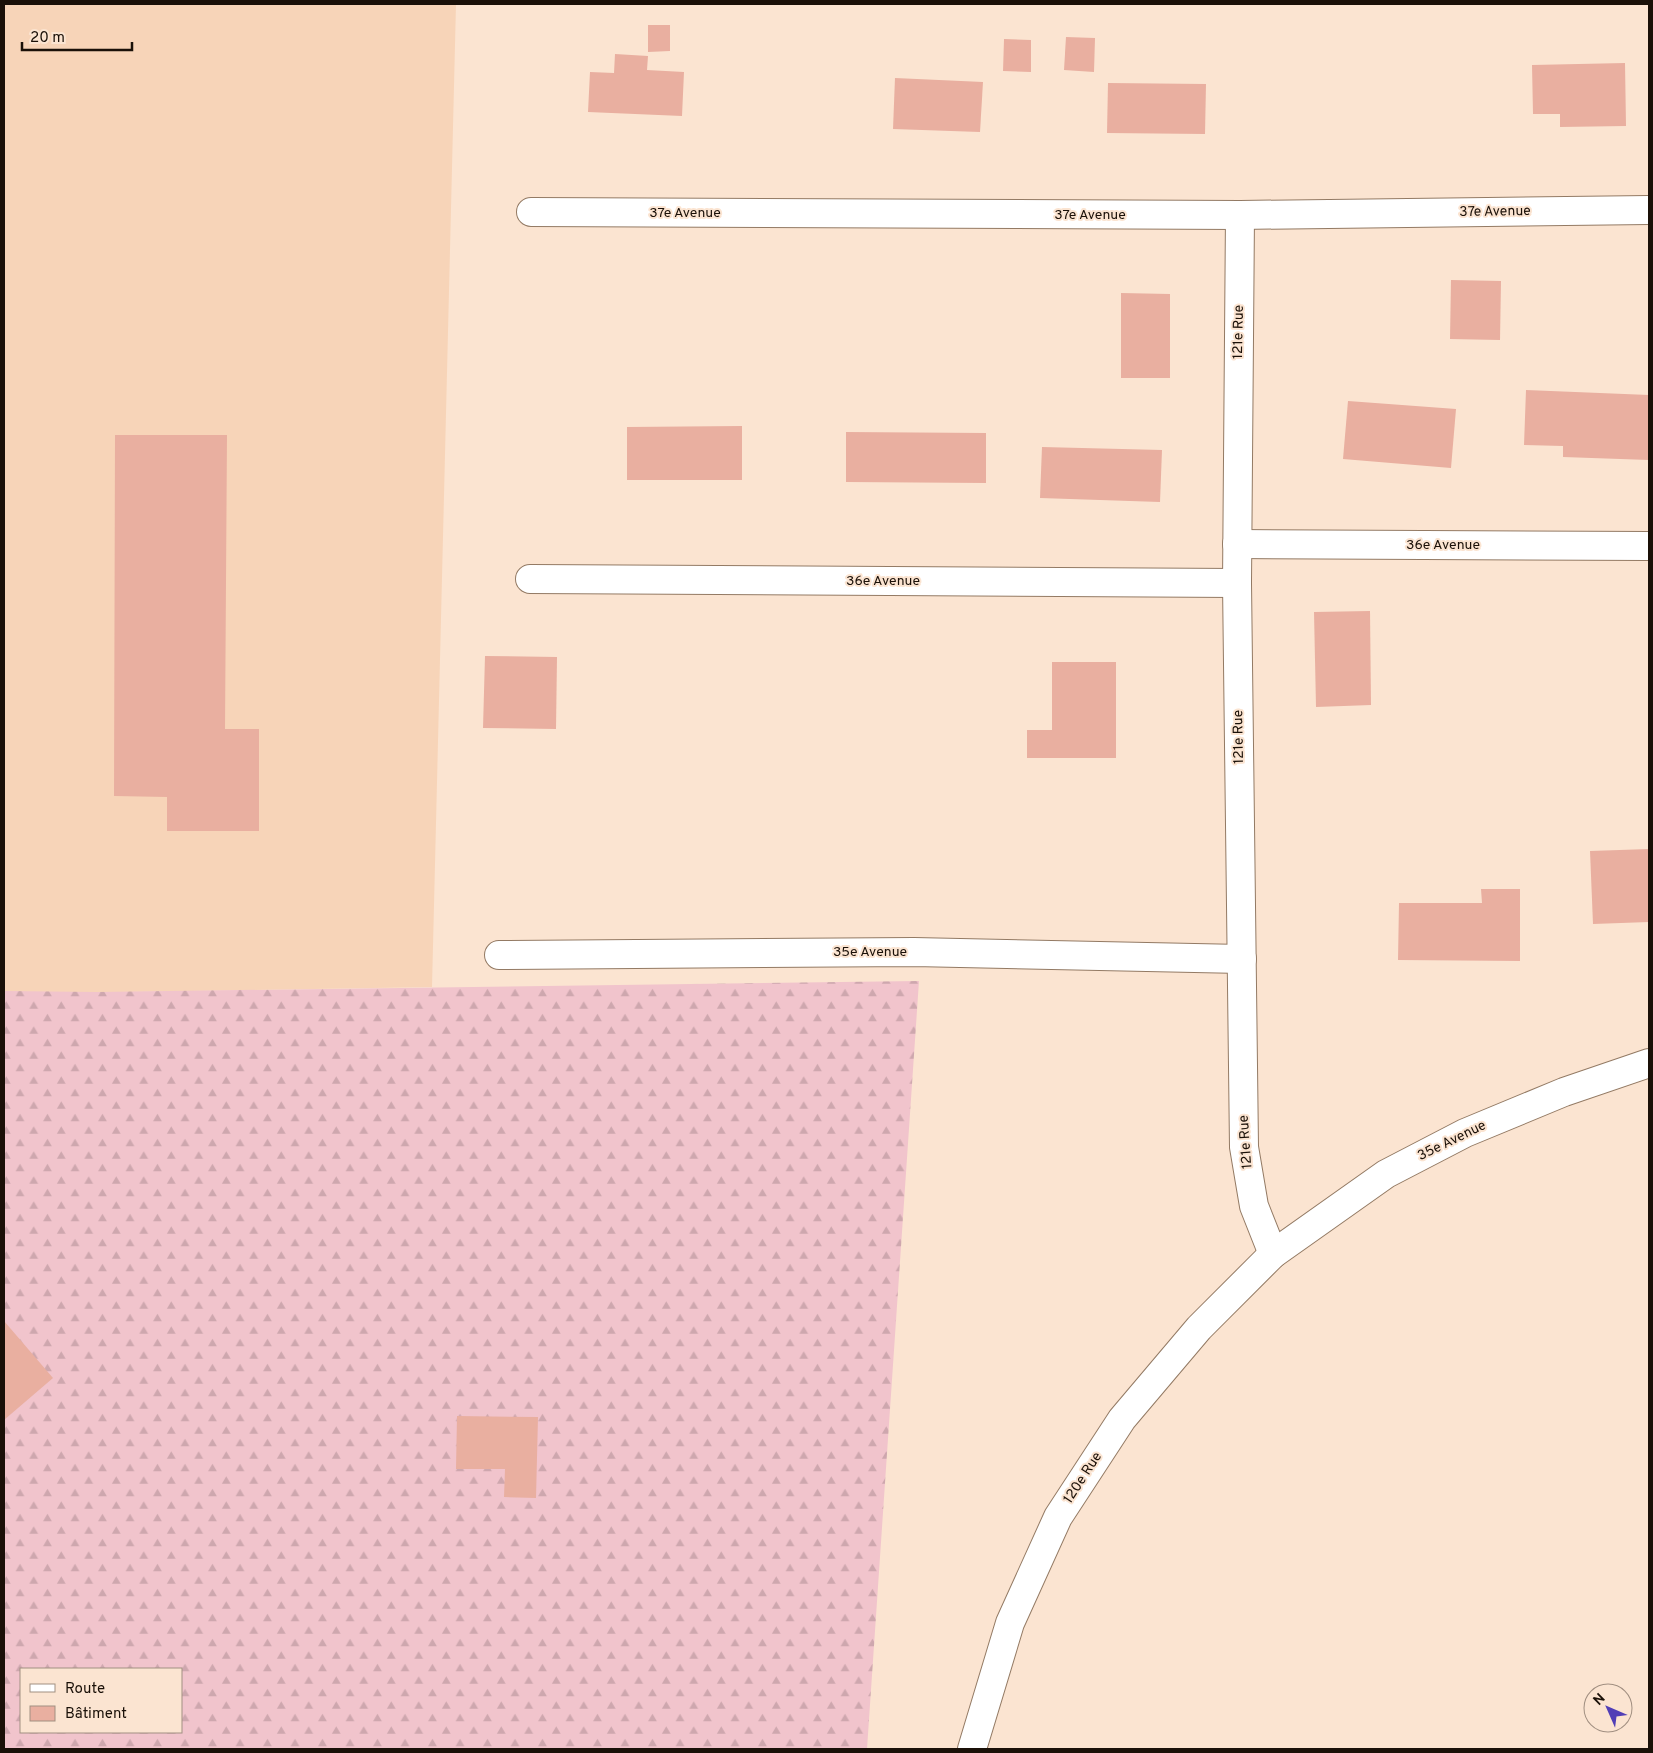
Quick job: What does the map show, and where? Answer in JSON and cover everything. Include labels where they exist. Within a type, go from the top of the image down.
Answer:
[{"type":"street","name":"37e Avenue","points":[[530,212],[1240,216],[1649,210]]},
{"type":"street","name":"121e Rue","points":[[1240,216],[1237,583],[1244,1147],[1254,1206],[1273,1254]]},
{"type":"street","name":"36e Avenue","points":[[1237,544],[1649,546]]},
{"type":"street","name":"36e Avenue","points":[[530,579],[1237,583]]},
{"type":"street","name":"35e Avenue","points":[[498,955],[914,952],[1242,959]]},
{"type":"street","name":"35e Avenue","points":[[1273,1254],[1386,1174],[1465,1134],[1564,1092],[1649,1063]]},
{"type":"street","name":"120e Rue","points":[[972,1749],[1010,1623],[1058,1517],[1122,1419],[1199,1328],[1273,1254]]},
{"type":"shaded area","points":[[4,4],[456,4],[432,987],[4,994]]},
{"type":"green space","points":[[919,981],[867,1749],[4,1749],[4,991],[97,992]]},
{"type":"building","points":[[648,25],[670,25],[670,51],[648,52]]},
{"type":"building","points":[[1066,37],[1095,38],[1094,72],[1064,70]]},
{"type":"building","points":[[1004,39],[1031,40],[1031,72],[1003,71]]},
{"type":"building","points":[[615,54],[648,56],[647,70],[684,72],[682,116],[588,112],[590,72],[614,73]]},
{"type":"building","points":[[1625,63],[1626,126],[1560,127],[1560,114],[1533,114],[1532,65]]},
{"type":"building","points":[[895,78],[983,82],[980,132],[893,129]]},
{"type":"building","points":[[1108,83],[1206,84],[1205,134],[1107,133]]},
{"type":"building","points":[[1451,280],[1501,281],[1500,340],[1450,339]]},
{"type":"building","points":[[1121,293],[1170,294],[1170,378],[1121,378]]},
{"type":"building","points":[[1526,390],[1649,395],[1649,460],[1563,457],[1563,446],[1524,445]]},
{"type":"building","points":[[1348,401],[1456,409],[1451,468],[1343,459]]},
{"type":"building","points":[[742,426],[742,480],[627,480],[627,427]]},
{"type":"building","points":[[846,432],[986,433],[986,483],[846,482]]},
{"type":"building","points":[[115,435],[227,435],[225,729],[259,729],[259,831],[167,831],[167,797],[114,796]]},
{"type":"building","points":[[1042,447],[1162,450],[1160,502],[1040,498]]},
{"type":"building","points":[[1370,611],[1371,705],[1316,707],[1314,612]]},
{"type":"building","points":[[485,656],[557,657],[556,729],[483,728]]},
{"type":"building","points":[[1052,662],[1116,662],[1116,758],[1027,758],[1027,730],[1052,730]]},
{"type":"building","points":[[1649,849],[1649,922],[1593,924],[1590,851]]},
{"type":"building","points":[[1481,889],[1520,889],[1520,961],[1398,960],[1399,903],[1482,903]]},
{"type":"building","points":[[4,1321],[53,1378],[4,1420]]},
{"type":"building","points":[[457,1416],[538,1417],[536,1498],[504,1497],[505,1469],[456,1469]]}]
